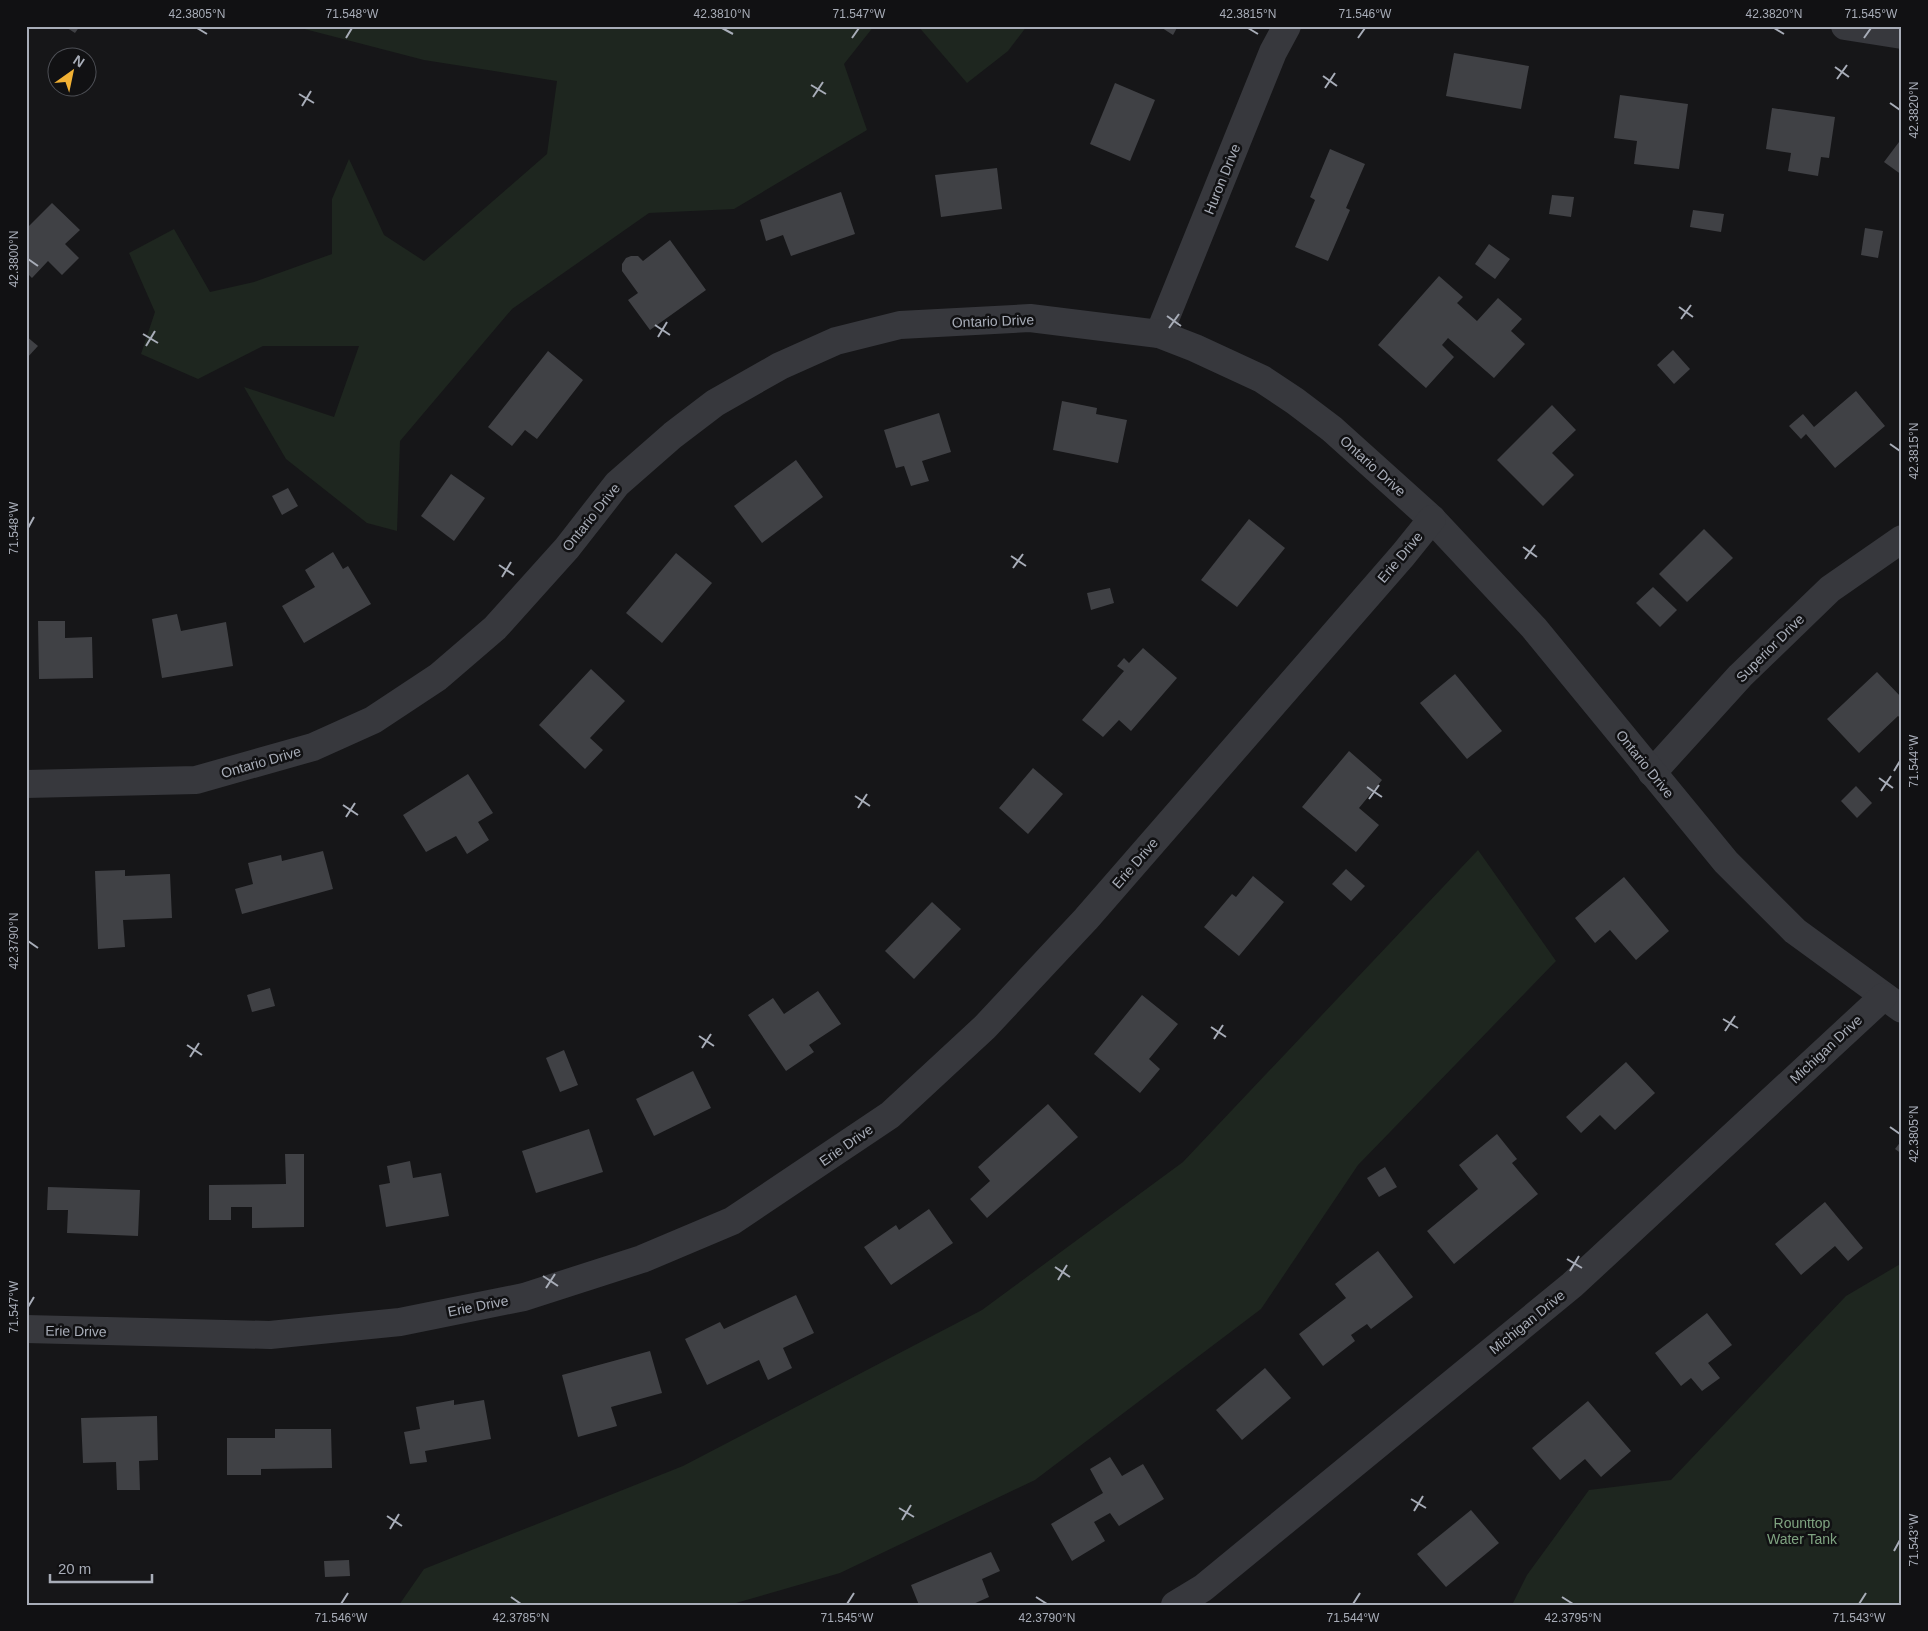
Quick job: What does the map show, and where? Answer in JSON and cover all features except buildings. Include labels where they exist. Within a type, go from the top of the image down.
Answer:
[{"type":"street","name":"Huron Drive","points":[[1159,334],[1273,52],[1287,26]]},
{"type":"street","points":[[1845,26],[1902,36]]},
{"type":"street","name":"Ontario Drive","points":[[26,784],[196,780],[313,747],[372,720],[438,677],[495,628],[567,548],[617,484],[673,435],[715,403],[780,366],[836,342],[900,325],[1030,318],[1159,334],[1262,379],[1332,429],[1432,519],[1534,628],[1726,862],[1795,931],[1892,1003]]},
{"type":"street","name":"Erie Drive","points":[[26,1330],[270,1335],[400,1322],[524,1297],[642,1259],[732,1221],[890,1115],[985,1027],[1086,919],[1403,555],[1432,519]]},
{"type":"street","name":"Superior Drive","points":[[1652,773],[1740,676],[1830,589],[1902,539]]},
{"type":"street","name":"Michigan Drive","points":[[1175,1605],[1203,1588],[1572,1285],[1892,1003]]},
{"type":"green space","points":[[293,26],[874,26],[844,64],[867,130],[734,209],[649,213],[512,309],[400,441],[397,531],[367,523],[286,459],[244,387],[334,417],[359,346],[263,346],[198,379],[141,354],[155,312],[129,253],[174,229],[210,292],[254,282],[332,254],[332,199],[349,159],[384,235],[424,261],[547,154],[557,81],[424,60]]},
{"type":"green space","points":[[918,26],[1027,26],[1008,51],[967,83]]},
{"type":"green space","points":[[1478,850],[1556,961],[1358,1165],[1261,1309],[1035,1480],[840,1573],[729,1605],[399,1605],[424,1569],[683,1466],[982,1310],[1183,1162]]},
{"type":"green space","name":"Rounttop Water Tank","points":[[1902,1263],[1902,1605],[1512,1605],[1527,1575],[1589,1490],[1671,1480],[1846,1296]]}]
